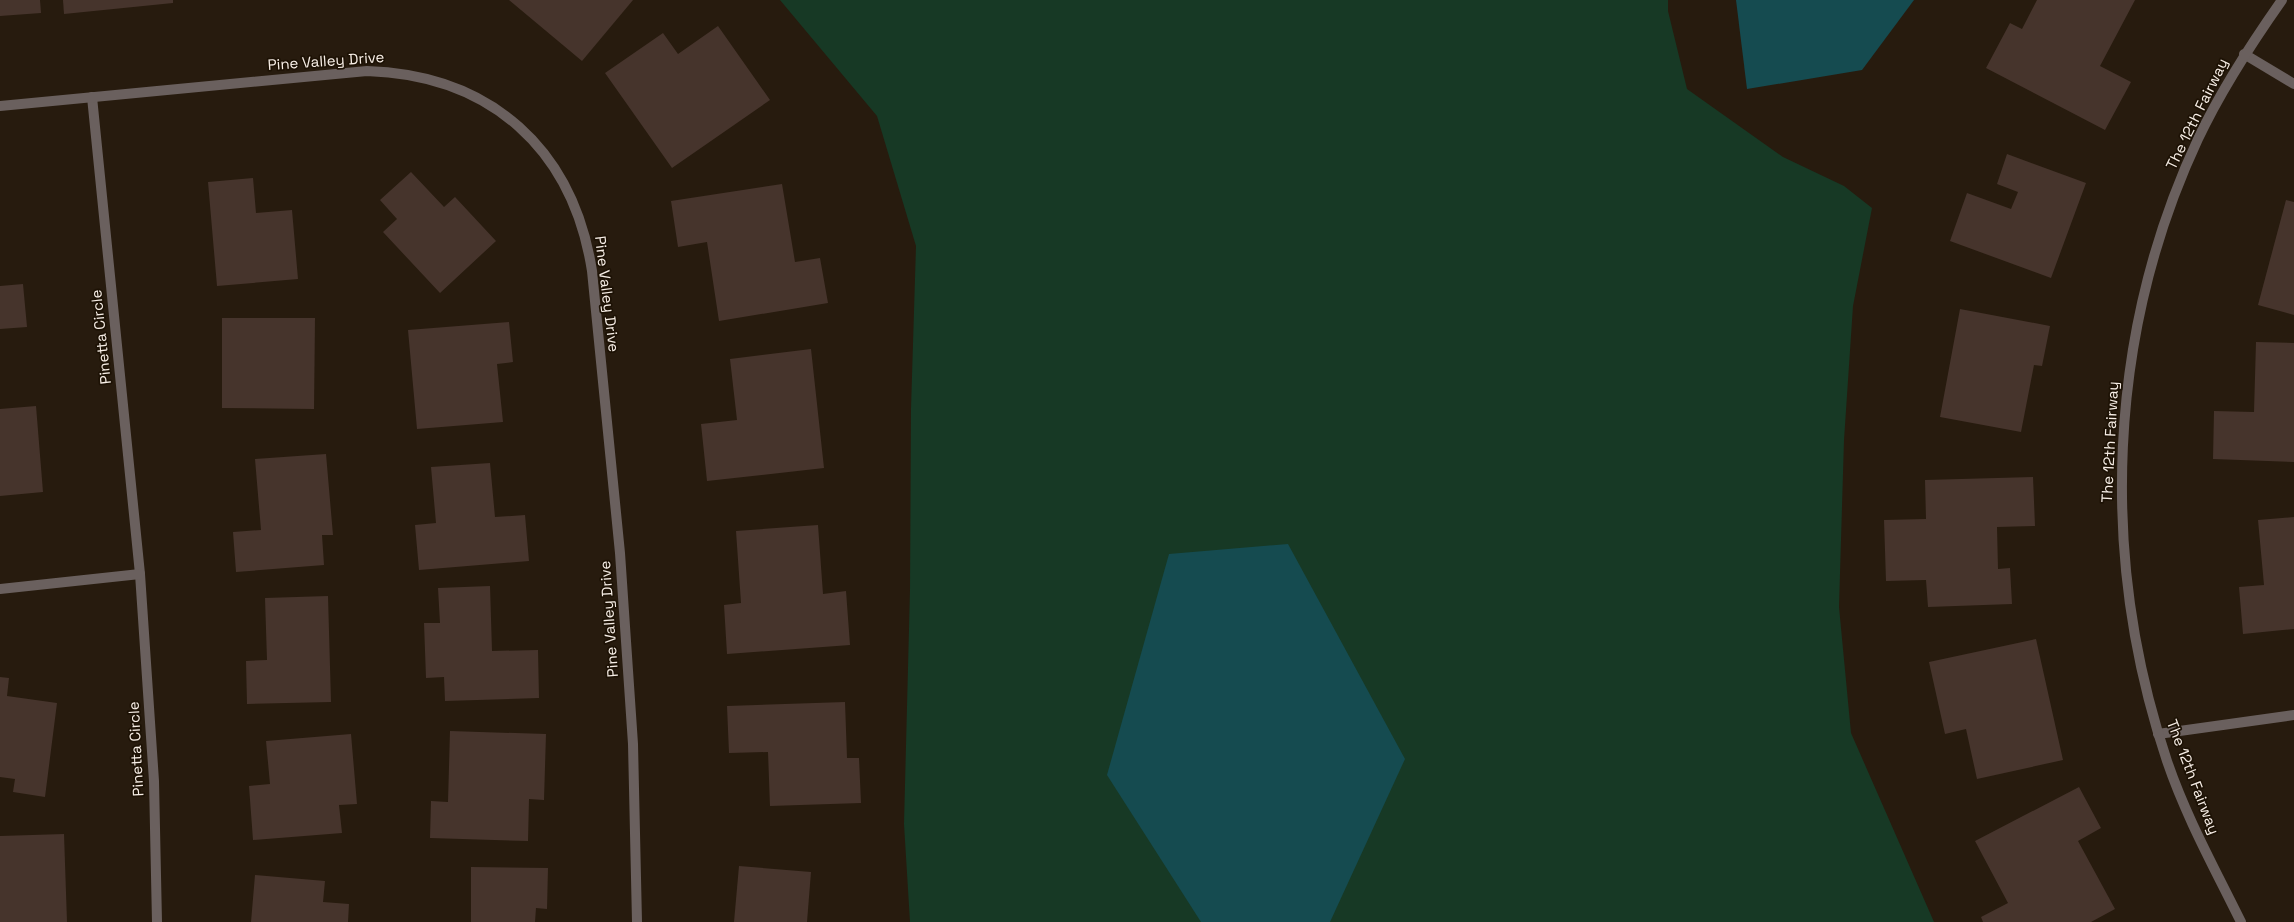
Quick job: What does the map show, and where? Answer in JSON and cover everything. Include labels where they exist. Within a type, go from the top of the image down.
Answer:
[{"type":"street","name":"The 12th Fairway","points":[[2241,922],[2192,823],[2158,734],[2140,667],[2125,572],[2121,477],[2127,382],[2145,287],[2174,196],[2198,138],[2244,54],[2282,0]]},
{"type":"street","points":[[2244,54],[2294,84]]},
{"type":"street","name":"Pine Valley Drive","points":[[0,106],[367,70],[394,72],[422,76],[473,95],[497,110],[519,127],[555,168],[569,192],[580,218],[588,244],[592,271],[620,553],[632,736],[637,922]]},
{"type":"street","name":"Pinetta Circle","points":[[92,97],[140,574],[154,781],[157,922]]},
{"type":"street","points":[[0,589],[140,574]]},
{"type":"street","points":[[2158,734],[2294,715]]},
{"type":"green space","points":[[780,0],[1668,0],[1668,11],[1687,89],[1783,157],[1844,186],[1872,208],[1853,306],[1844,440],[1839,607],[1851,733],[1934,922],[910,922],[904,824],[910,590],[911,409],[916,246],[877,116]]},
{"type":"water","points":[[1736,0],[1914,0],[1862,70],[1747,89]]},
{"type":"water","points":[[1288,544],[1405,759],[1330,922],[1201,922],[1107,775],[1169,554]]},
{"type":"building","points":[[0,0],[40,0],[41,13],[0,16]]},
{"type":"building","points":[[63,0],[173,0],[173,3],[64,14]]},
{"type":"building","points":[[509,0],[633,0],[582,61]]},
{"type":"building","points":[[2037,0],[2135,0],[2100,66],[2131,82],[2105,130],[1986,68],[2010,23],[2022,29]]},
{"type":"building","points":[[718,26],[770,100],[672,168],[605,73],[663,33],[678,54]]},
{"type":"building","points":[[2007,154],[2086,183],[2051,278],[1950,241],[1967,193],[2011,209],[2018,192],[1997,184]]},
{"type":"building","points":[[411,172],[444,207],[455,197],[496,241],[440,293],[383,232],[397,219],[380,200]]},
{"type":"building","points":[[253,178],[256,213],[292,210],[298,279],[217,286],[208,182]]},
{"type":"building","points":[[782,184],[795,262],[820,258],[828,303],[719,321],[707,242],[678,247],[671,201]]},
{"type":"building","points":[[2286,200],[2294,202],[2294,315],[2258,305]]},
{"type":"building","points":[[23,284],[27,327],[0,329],[0,286]]},
{"type":"building","points":[[1960,309],[2050,326],[2042,366],[2034,365],[2021,432],[1940,417]]},
{"type":"building","points":[[222,318],[315,318],[314,409],[222,408]]},
{"type":"building","points":[[509,322],[513,362],[497,364],[503,422],[417,429],[408,330]]},
{"type":"building","points":[[2256,342],[2294,343],[2294,462],[2213,459],[2214,411],[2254,412]]},
{"type":"building","points":[[811,349],[824,468],[707,481],[701,424],[737,420],[730,359]]},
{"type":"building","points":[[36,406],[43,492],[0,496],[0,409]]},
{"type":"building","points":[[326,454],[333,535],[322,535],[324,565],[236,572],[233,532],[261,530],[255,459]]},
{"type":"building","points":[[490,463],[495,517],[525,515],[529,561],[419,570],[415,525],[436,523],[431,467]]},
{"type":"building","points":[[2033,477],[2035,526],[1997,527],[1998,569],[2010,568],[2012,604],[1928,607],[1926,580],[1886,581],[1884,520],[1926,519],[1925,480]]},
{"type":"building","points":[[2294,517],[2294,629],[2243,634],[2239,587],[2264,585],[2258,520]]},
{"type":"building","points":[[818,525],[823,594],[846,591],[850,645],[727,654],[724,605],[741,603],[736,531]]},
{"type":"building","points":[[490,586],[492,651],[538,650],[539,698],[445,701],[444,677],[426,678],[424,623],[440,623],[438,588]]},
{"type":"building","points":[[328,596],[331,702],[247,704],[246,661],[267,660],[265,598]]},
{"type":"building","points":[[2036,639],[2063,760],[1977,779],[1966,729],[1945,734],[1929,662]]},
{"type":"building","points":[[0,677],[9,678],[7,696],[57,703],[45,797],[13,792],[15,779],[0,777]]},
{"type":"building","points":[[845,702],[847,758],[859,758],[861,803],[770,806],[768,752],[729,753],[727,706]]},
{"type":"building","points":[[450,731],[546,734],[544,800],[529,799],[528,841],[430,838],[431,801],[448,802]]},
{"type":"building","points":[[351,734],[357,804],[339,805],[342,833],[253,840],[249,786],[270,784],[266,741]]},
{"type":"building","points":[[2079,787],[2101,828],[2078,841],[2115,909],[2091,922],[1983,922],[1981,917],[2008,903],[1975,841]]},
{"type":"building","points":[[64,834],[67,922],[0,922],[0,836]]},
{"type":"building","points":[[739,866],[811,872],[807,922],[734,922]]},
{"type":"building","points":[[471,867],[548,868],[547,909],[536,908],[535,922],[471,922]]},
{"type":"building","points":[[255,875],[325,881],[323,902],[349,904],[348,922],[251,922]]}]
